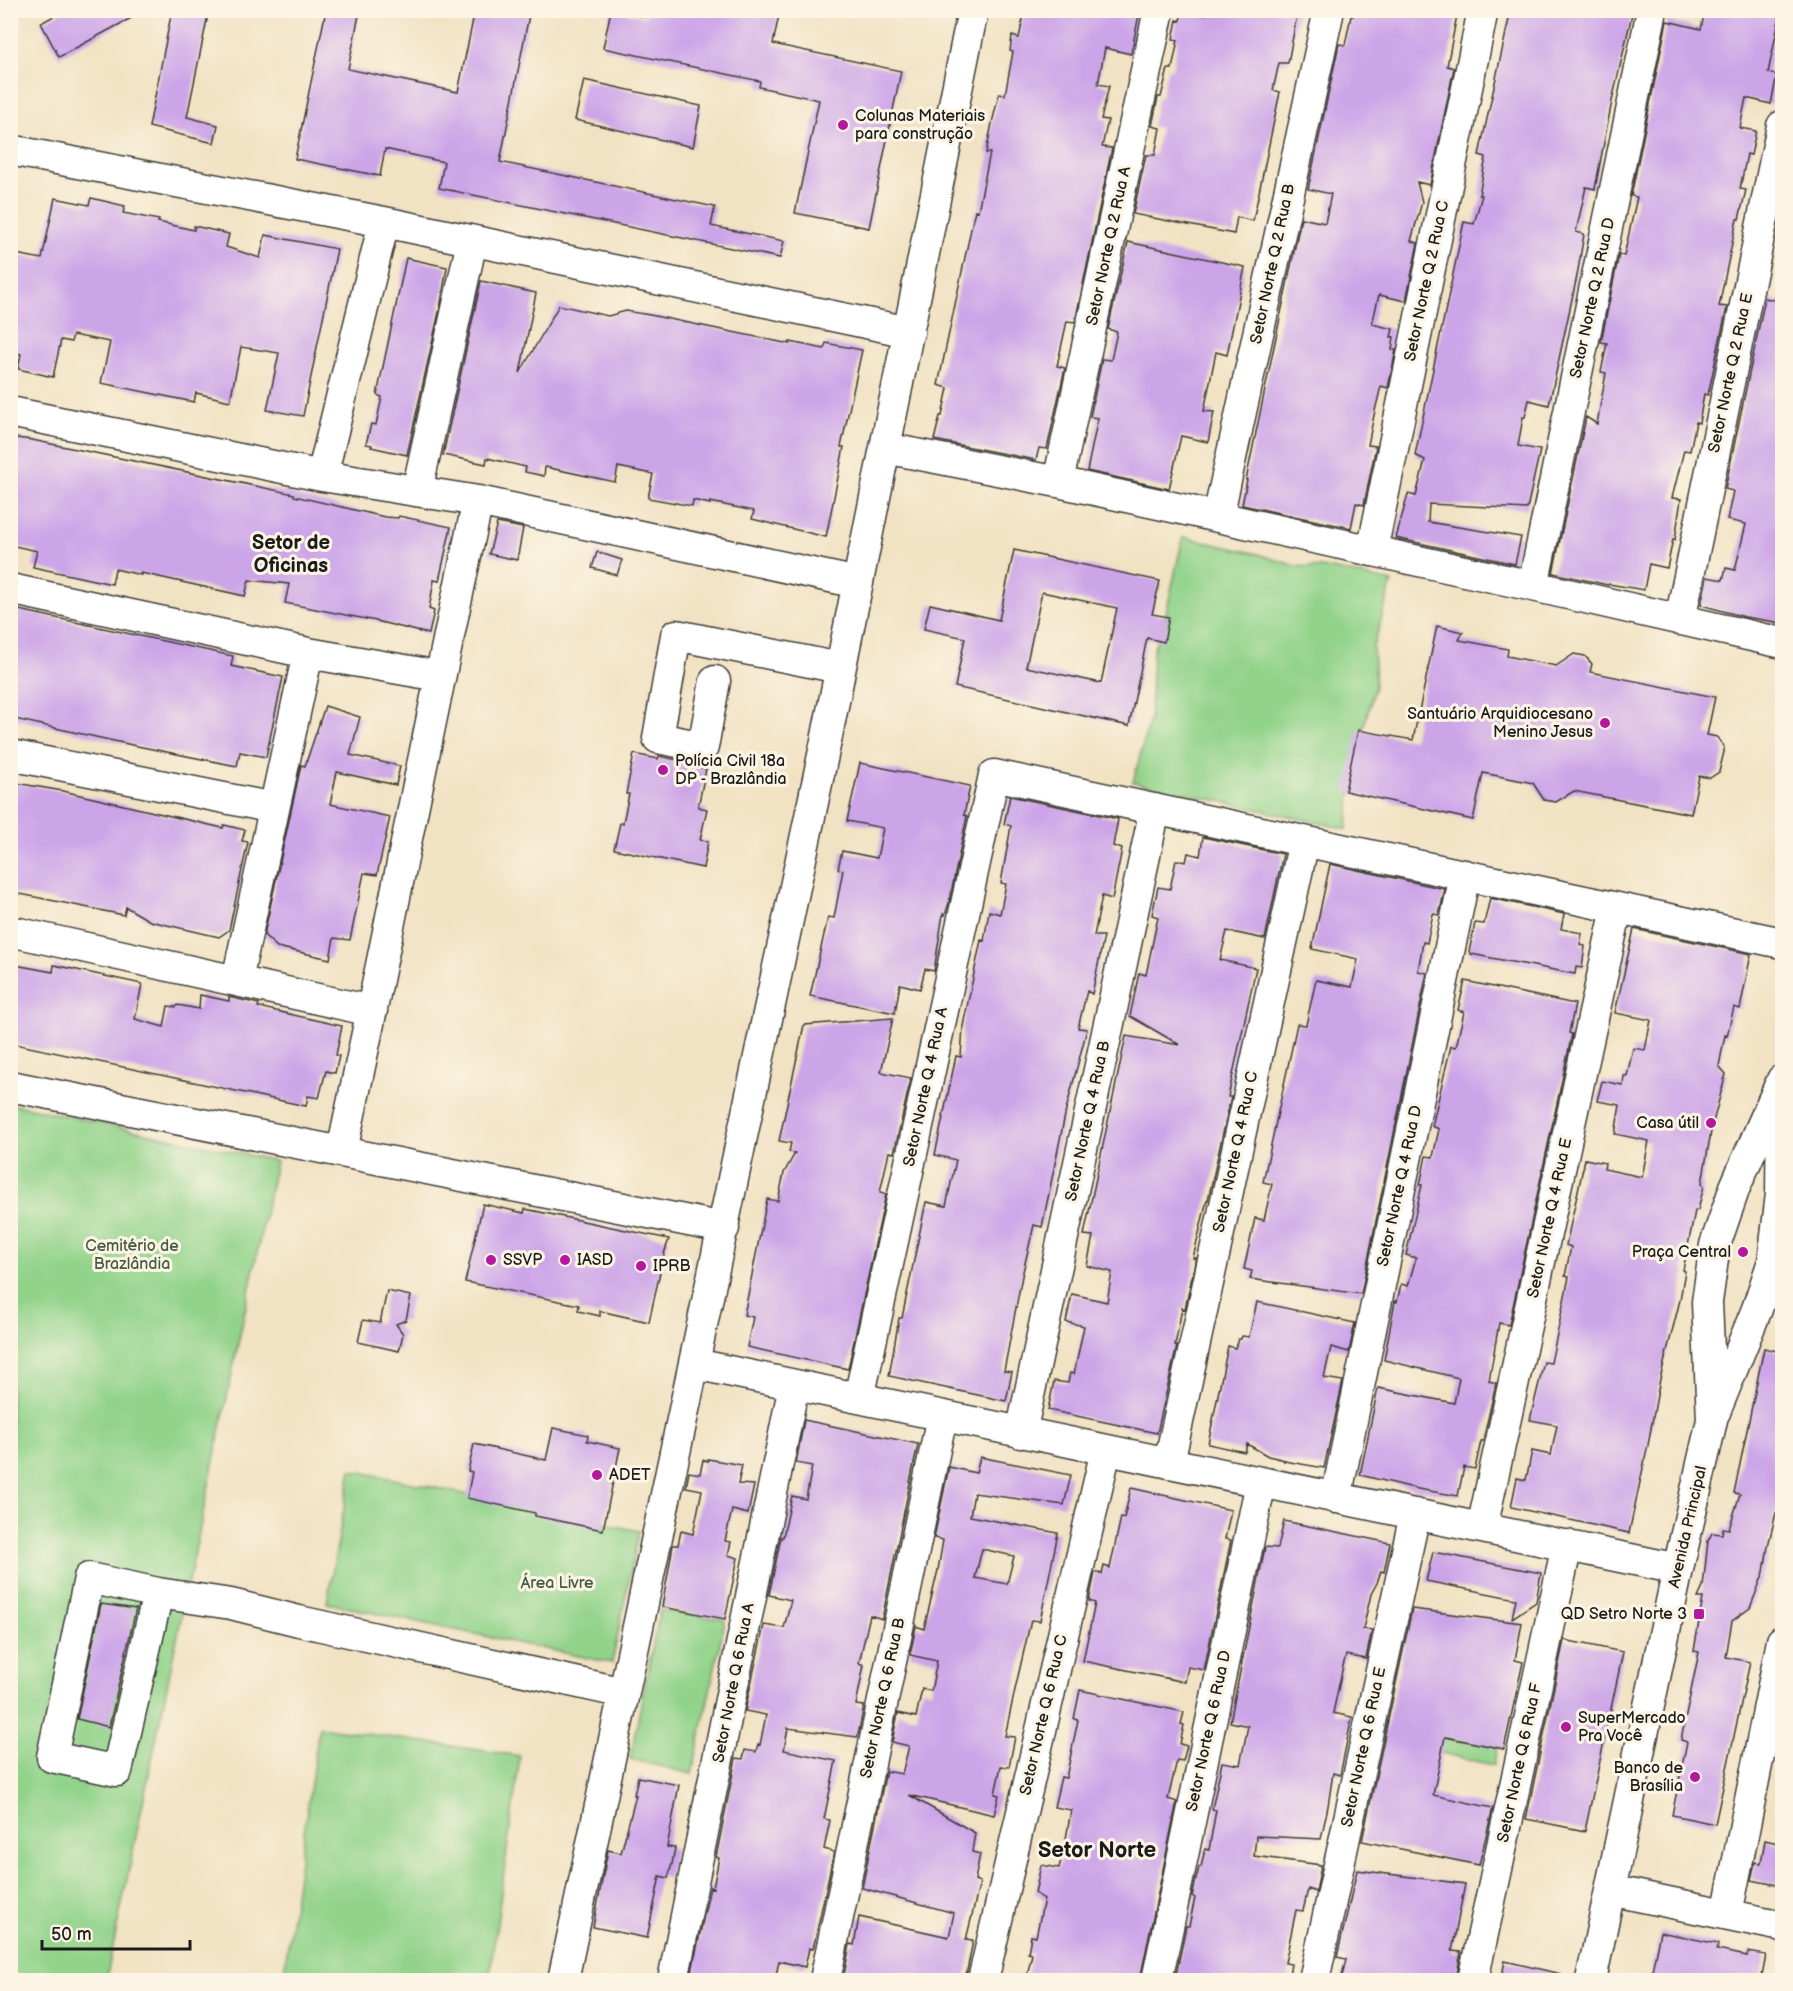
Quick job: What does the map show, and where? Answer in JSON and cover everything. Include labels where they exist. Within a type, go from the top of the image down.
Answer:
[{"type":"street","points":[[563,1980],[724,1228],[858,583],[973,10]]},
{"type":"street","name":"Setor Norte Q 2 Rua A","points":[[1058,482],[1159,10]]},
{"type":"street","name":"Setor Norte Q 2 Rua B","points":[[1218,517],[1329,10]]},
{"type":"street","name":"Setor Norte Q 2 Rua C","points":[[1372,550],[1483,10]]},
{"type":"street","name":"Setor Norte Q 2 Rua D","points":[[1533,586],[1652,10]]},
{"type":"street","name":"Setor Norte Q 2 Rua E","points":[[1680,620],[1782,126]]},
{"type":"street","points":[[10,150],[384,222],[909,332]]},
{"type":"street","points":[[322,476],[384,222]]},
{"type":"street","points":[[417,491],[472,241]]},
{"type":"street","points":[[10,412],[322,476],[478,501],[858,583]]},
{"type":"street","points":[[885,448],[1058,482],[1372,550],[1782,643]]},
{"type":"street","points":[[342,1151],[439,676],[478,501]]},
{"type":"street","points":[[10,589],[308,653],[439,676]]},
{"type":"street","points":[[715,681],[703,747],[658,738],[676,635],[840,668]]},
{"type":"street","points":[[237,980],[308,653]]},
{"type":"street","points":[[10,755],[274,808]]},
{"type":"street","name":"Setor Norte Q 4 Rua A","points":[[859,1398],[994,775],[1155,809]]},
{"type":"street","points":[[1155,809],[1782,943]]},
{"type":"street","name":"Setor Norte Q 4 Rua B","points":[[1021,1433],[1155,809]]},
{"type":"street","name":"Setor Norte Q 4 Rua C","points":[[1169,1463],[1304,841]]},
{"type":"street","name":"Setor Norte Q 4 Rua D","points":[[1336,1498],[1465,875]]},
{"type":"street","name":"Setor Norte Q 4 Rua E","points":[[1482,1528],[1617,908]]},
{"type":"street","points":[[10,930],[372,1011]]},
{"type":"street","name":"Avenida Principal","points":[[1591,1980],[1712,1420],[1707,1302],[1715,1245],[1735,1187],[1782,1080]]},
{"type":"street","points":[[10,1086],[724,1228]]},
{"type":"street","points":[[1712,1420],[1778,1262],[1782,1094]]},
{"type":"street","points":[[1735,1187],[1749,1178],[1759,1178],[1767,1181],[1781,1194]]},
{"type":"street","points":[[1707,1302],[1720,1317],[1731,1320],[1741,1320],[1757,1309]]},
{"type":"street","points":[[695,1364],[1678,1569]]},
{"type":"street","name":"Setor Norte Q 6 Rua A","points":[[673,1980],[794,1385]]},
{"type":"street","name":"Setor Norte Q 6 Rua B","points":[[825,1980],[942,1416]]},
{"type":"street","name":"Setor Norte Q 6 Rua C","points":[[983,1980],[1106,1450]]},
{"type":"street","name":"Setor Norte Q 6 Rua D","points":[[1157,1980],[1261,1482]]},
{"type":"street","name":"Setor Norte Q 6 Rua E","points":[[1314,1980],[1415,1514]]},
{"type":"street","name":"Setor Norte Q 6 Rua F","points":[[1473,1980],[1567,1545]]},
{"type":"street","points":[[158,1593],[117,1771],[52,1757],[89,1578],[158,1593],[231,1604],[624,1693]]},
{"type":"street","points":[[1727,1914],[1782,1641]]},
{"type":"street","points":[[1610,1890],[1782,1926]]},
{"type":"green space","points":[[1183,537],[1254,553],[1296,566],[1332,569],[1392,582],[1373,647],[1375,686],[1355,759],[1347,829],[1133,782],[1150,719],[1153,651],[1165,618]]},
{"type":"green space","name":"Cemitério de Brazlândia","points":[[11,1104],[276,1161],[106,1980],[11,1980]]},
{"type":"green space","name":"Área Livre","points":[[351,1470],[639,1531],[612,1663],[327,1603]]},
{"type":"green space","points":[[660,1610],[725,1620],[692,1774],[630,1759]]},
{"type":"green space","points":[[1395,1721],[1498,1745],[1493,1765],[1390,1741]]},
{"type":"green space","points":[[319,1727],[520,1756],[489,1980],[283,1980]]},
{"type":"building","points":[[65,10],[146,10],[59,57],[41,23]]},
{"type":"building","points":[[172,10],[209,10],[187,117],[218,125],[214,143],[149,127]]},
{"type":"building","points":[[326,10],[360,10],[348,69],[458,92],[475,10],[530,10],[500,162],[715,207],[711,226],[784,241],[780,258],[439,188],[444,162],[385,149],[380,176],[295,159]]},
{"type":"building","points":[[611,10],[646,17],[647,10],[780,10],[773,44],[901,71],[869,228],[795,213],[819,100],[759,87],[760,81],[603,48]]},
{"type":"building","points":[[1025,10],[1140,10],[1131,54],[1105,48],[1098,84],[1109,86],[1101,119],[1108,120],[1102,147],[1112,148],[1075,322],[1067,321],[1057,366],[1065,368],[1047,449],[1039,448],[1036,460],[934,440],[948,388],[938,385],[975,210],[978,211],[990,153],[986,153],[992,123],[999,94],[1005,95],[1013,52],[1010,51],[1012,36],[1019,38]]},
{"type":"building","points":[[1206,10],[1298,10],[1288,63],[1279,63],[1273,90],[1280,92],[1253,221],[1237,217],[1234,234],[1133,214],[1146,155],[1155,155],[1160,128],[1152,126],[1158,97],[1161,97],[1168,69],[1172,69],[1178,40],[1173,39],[1177,20],[1180,21],[1182,11],[1205,15]]},
{"type":"building","points":[[1355,10],[1458,10],[1447,66],[1454,68],[1430,185],[1417,182],[1422,202],[1411,241],[1418,243],[1406,301],[1379,295],[1372,324],[1393,329],[1392,350],[1396,350],[1388,388],[1381,386],[1374,415],[1368,445],[1376,446],[1364,505],[1356,503],[1351,528],[1242,505],[1301,218],[1325,223],[1331,194],[1308,189],[1339,44],[1345,45],[1351,16]]},
{"type":"building","points":[[1511,10],[1633,10],[1595,189],[1586,187],[1576,232],[1584,234],[1549,405],[1529,400],[1525,417],[1523,417],[1518,446],[1540,450],[1527,509],[1429,504],[1428,522],[1521,537],[1515,564],[1396,538],[1408,494],[1416,496],[1425,460],[1415,455],[1464,222],[1474,224],[1482,195],[1479,195],[1486,157],[1479,155]]},
{"type":"building","points":[[1705,10],[1758,10],[1780,15],[1768,73],[1777,75],[1771,104],[1746,98],[1740,128],[1756,131],[1751,155],[1747,154],[1740,189],[1746,190],[1739,219],[1737,219],[1719,306],[1727,307],[1708,395],[1704,394],[1699,423],[1696,422],[1690,451],[1684,450],[1672,498],[1681,499],[1675,540],[1673,539],[1667,568],[1649,564],[1644,590],[1553,573],[1586,417],[1597,424],[1606,373],[1601,372],[1607,343],[1601,342],[1619,254],[1624,256],[1637,197],[1631,196],[1667,21],[1701,29]]},
{"type":"building","points":[[584,80],[701,106],[693,147],[575,120]]},
{"type":"building","points":[[55,198],[89,205],[91,198],[125,206],[123,213],[194,230],[194,226],[229,234],[226,247],[260,258],[265,235],[337,249],[303,416],[267,410],[279,353],[241,347],[230,401],[196,393],[194,402],[101,383],[110,342],[73,335],[71,342],[61,340],[53,377],[18,369],[21,354],[10,351],[15,322],[10,322],[10,253],[42,259]]},
{"type":"building","points":[[1128,242],[1245,267],[1227,355],[1216,352],[1204,411],[1214,412],[1208,442],[1181,436],[1169,489],[1087,471],[1098,418],[1090,417],[1102,359],[1111,360],[1117,332],[1108,329]]},
{"type":"building","points":[[406,258],[447,267],[407,455],[366,444],[371,424],[376,425],[382,397],[377,395]]},
{"type":"building","points":[[481,281],[536,293],[520,373],[559,305],[608,316],[626,311],[650,315],[790,344],[790,342],[824,349],[826,343],[862,350],[841,447],[844,447],[826,537],[752,519],[754,511],[710,502],[710,504],[693,500],[692,506],[648,498],[653,474],[618,467],[615,482],[545,467],[544,476],[525,472],[526,467],[487,458],[486,464],[443,455]]},
{"type":"building","points":[[1765,298],[1782,302],[1782,422],[1779,440],[1782,440],[1782,623],[1745,617],[1701,605],[1707,577],[1723,580],[1726,568],[1735,570],[1746,524],[1727,520],[1733,491],[1725,489]]},
{"type":"building","points":[[16,438],[294,494],[294,496],[385,517],[398,518],[399,516],[451,527],[439,581],[434,580],[429,609],[434,611],[429,634],[285,603],[289,584],[249,580],[245,596],[115,569],[112,584],[33,567],[37,551],[10,545],[10,455],[12,455]]},
{"type":"building","points":[[497,523],[523,528],[517,560],[489,554]]},
{"type":"building","points":[[1014,550],[1160,581],[1152,614],[1169,617],[1164,642],[1147,638],[1129,726],[955,687],[965,638],[924,629],[930,604],[999,620]],"holes":[[[1042,592],[1117,608],[1101,683],[1026,667]]]},
{"type":"building","points":[[597,552],[622,560],[617,575],[592,568]]},
{"type":"building","points":[[10,608],[233,656],[231,666],[283,677],[266,757],[240,752],[237,766],[10,718]]},
{"type":"building","points":[[1437,626],[1463,632],[1459,640],[1508,649],[1507,656],[1556,666],[1574,654],[1585,656],[1592,664],[1590,672],[1715,697],[1707,735],[1717,737],[1724,747],[1719,772],[1710,778],[1699,776],[1691,814],[1574,791],[1556,802],[1544,800],[1533,783],[1483,773],[1473,820],[1345,791],[1358,730],[1413,740]]},
{"type":"building","points":[[325,706],[360,717],[350,755],[400,766],[396,785],[337,772],[330,804],[390,817],[377,875],[364,873],[350,940],[334,938],[330,959],[277,947],[264,935],[301,765],[305,766]]},
{"type":"building","points":[[634,754],[683,761],[682,764],[706,769],[698,807],[707,809],[700,840],[708,841],[703,868],[614,849],[620,823],[623,823]]},
{"type":"building","points":[[860,763],[970,786],[964,815],[967,816],[949,903],[945,915],[943,914],[934,971],[925,969],[920,989],[900,984],[895,1013],[810,996],[828,917],[834,918],[843,870],[838,869],[842,851],[877,858],[883,828],[847,821]]},
{"type":"building","points":[[10,782],[63,791],[223,828],[224,825],[245,830],[242,841],[248,842],[229,930],[219,937],[150,921],[126,907],[124,915],[10,892]]},
{"type":"building","points":[[1010,796],[1118,819],[1113,846],[1122,849],[1112,899],[1102,896],[1094,936],[1104,936],[1092,994],[1087,991],[1078,1028],[1087,1029],[1066,1110],[1042,1227],[1034,1225],[1022,1276],[1004,1371],[1012,1372],[1006,1401],[889,1376],[899,1318],[902,1318],[926,1202],[946,1206],[956,1160],[935,1155],[956,1056],[961,1057],[963,1026],[981,940],[984,941],[989,911],[1000,914],[1006,884],[1001,883],[1011,826],[1004,824]]},
{"type":"building","points":[[1203,837],[1283,854],[1265,939],[1227,931],[1220,960],[1256,968],[1228,1097],[1231,1097],[1193,1258],[1196,1258],[1185,1309],[1182,1308],[1175,1346],[1177,1346],[1157,1433],[1048,1410],[1054,1381],[1068,1383],[1070,1373],[1074,1374],[1084,1326],[1066,1322],[1072,1294],[1107,1302],[1112,1272],[1087,1266],[1093,1236],[1084,1235],[1126,1036],[1180,1045],[1130,1016],[1139,973],[1146,975],[1158,917],[1152,915],[1158,887],[1170,889],[1176,860],[1186,862],[1188,853],[1200,856]]},
{"type":"building","points":[[1330,864],[1445,889],[1439,915],[1433,914],[1427,943],[1423,942],[1418,971],[1427,973],[1361,1294],[1250,1279],[1252,1271],[1244,1269],[1255,1218],[1264,1220],[1272,1184],[1263,1182],[1297,1024],[1306,1025],[1316,980],[1352,987],[1358,959],[1312,949]]},
{"type":"building","points":[[1490,898],[1564,914],[1561,929],[1582,933],[1580,945],[1585,946],[1582,968],[1576,967],[1575,974],[1471,954],[1469,952],[1475,923],[1484,924]]},
{"type":"building","points":[[1634,929],[1751,954],[1740,1009],[1734,1007],[1727,1036],[1725,1035],[1719,1066],[1726,1074],[1712,1126],[1702,1183],[1704,1186],[1698,1210],[1695,1211],[1683,1270],[1685,1271],[1680,1300],[1660,1379],[1629,1533],[1511,1507],[1517,1478],[1526,1480],[1532,1451],[1551,1455],[1557,1425],[1530,1420],[1544,1362],[1551,1363],[1569,1277],[1565,1276],[1571,1247],[1566,1245],[1585,1159],[1605,1163],[1604,1169],[1642,1177],[1649,1141],[1615,1134],[1620,1105],[1597,1101],[1602,1081],[1623,1085],[1633,1048],[1645,1050],[1651,1020],[1615,1013]]},
{"type":"building","points":[[10,964],[53,972],[54,965],[142,984],[135,1019],[164,1027],[168,1006],[178,1005],[199,1009],[200,995],[229,1001],[229,997],[259,1004],[258,1007],[342,1026],[335,1073],[326,1071],[319,1098],[308,1096],[306,1106],[10,1043]]},
{"type":"building","points":[[1465,981],[1575,1004],[1569,1033],[1572,1034],[1509,1325],[1499,1323],[1489,1381],[1496,1383],[1483,1441],[1481,1441],[1475,1469],[1464,1467],[1458,1496],[1360,1475],[1378,1388],[1454,1403],[1459,1378],[1384,1360],[1395,1301],[1397,1302],[1401,1284],[1408,1286],[1416,1258],[1406,1255],[1422,1185],[1420,1185],[1426,1156],[1433,1157],[1439,1129],[1432,1126],[1451,1046],[1456,1047],[1464,1012],[1458,1010]]},
{"type":"building","points":[[893,1018],[881,1072],[911,1078],[894,1153],[889,1152],[880,1192],[886,1194],[848,1369],[747,1347],[753,1317],[744,1315],[767,1199],[778,1201],[784,1173],[795,1153],[789,1152],[791,1143],[779,1141],[804,1025]]},
{"type":"building","points":[[483,1204],[524,1213],[525,1209],[669,1239],[649,1322],[600,1311],[600,1316],[578,1311],[579,1305],[465,1282]]},
{"type":"building","points":[[387,1291],[411,1296],[406,1320],[396,1324],[403,1334],[399,1351],[358,1342],[363,1320],[380,1323]]},
{"type":"building","points":[[1257,1302],[1355,1323],[1349,1352],[1331,1347],[1324,1378],[1343,1381],[1324,1468],[1284,1461],[1268,1456],[1247,1444],[1245,1452],[1208,1444],[1228,1346],[1235,1348],[1238,1339],[1242,1336],[1249,1337]]},
{"type":"building","points":[[1764,1348],[1782,1352],[1782,1504],[1780,1514],[1776,1513],[1764,1572],[1750,1608],[1732,1621],[1726,1657],[1750,1662],[1715,1824],[1672,1815],[1687,1742],[1681,1740],[1699,1652],[1694,1651],[1703,1598],[1698,1598],[1703,1587],[1708,1541],[1712,1533],[1722,1534],[1723,1528],[1729,1529],[1740,1494],[1734,1493]]},
{"type":"building","points":[[804,1420],[918,1444],[882,1619],[870,1615],[859,1663],[864,1665],[856,1705],[864,1706],[858,1735],[857,1737],[788,1728],[784,1750],[836,1761],[824,1819],[830,1820],[824,1849],[834,1852],[813,1949],[809,1948],[805,1967],[779,1961],[775,1980],[690,1980],[710,1887],[713,1888],[719,1858],[716,1857],[736,1758],[743,1759],[745,1750],[756,1752],[758,1744],[760,1745],[766,1715],[745,1711],[764,1625],[784,1628],[791,1600],[769,1595],[792,1496],[806,1499],[812,1466],[796,1463]]},
{"type":"building","points":[[553,1428],[588,1435],[587,1441],[620,1448],[603,1530],[535,1516],[535,1513],[467,1498],[472,1472],[468,1471],[474,1444],[546,1460]]},
{"type":"building","points":[[980,1457],[1071,1475],[1064,1505],[974,1493],[970,1516],[1058,1533],[1040,1621],[1031,1620],[1016,1685],[1005,1736],[1015,1737],[1009,1767],[1001,1766],[995,1794],[999,1795],[994,1815],[909,1795],[975,1833],[972,1852],[980,1854],[975,1880],[980,1882],[966,1940],[973,1941],[967,1971],[964,1980],[869,1980],[844,1975],[850,1944],[854,1945],[859,1917],[949,1937],[954,1913],[862,1888],[886,1771],[902,1774],[909,1746],[892,1742],[898,1713],[916,1717],[922,1689],[931,1691],[937,1661],[910,1655],[916,1626],[924,1629],[938,1570],[943,1540],[934,1538],[949,1467],[976,1473]],"holes":[[[982,1549],[1014,1556],[1007,1584],[975,1578]]]},
{"type":"building","points":[[708,1459],[742,1465],[738,1484],[754,1485],[748,1514],[732,1510],[725,1541],[731,1542],[728,1555],[738,1558],[725,1619],[662,1607],[673,1545],[678,1545],[681,1531],[693,1534],[702,1490],[686,1487],[689,1472],[700,1474],[703,1460],[708,1461]]},
{"type":"building","points":[[1131,1488],[1231,1510],[1225,1539],[1231,1540],[1204,1670],[1188,1667],[1185,1682],[1083,1661],[1095,1603],[1089,1601],[1095,1572],[1102,1574],[1104,1566],[1110,1568],[1121,1517],[1124,1518]]},
{"type":"building","points":[[1284,1521],[1390,1543],[1384,1572],[1381,1571],[1371,1594],[1363,1629],[1372,1630],[1366,1659],[1346,1655],[1343,1666],[1333,1713],[1352,1717],[1340,1775],[1333,1773],[1321,1839],[1256,1836],[1254,1856],[1321,1865],[1316,1892],[1308,1889],[1303,1911],[1296,1910],[1285,1963],[1291,1964],[1288,1980],[1175,1980],[1186,1926],[1189,1926],[1195,1898],[1192,1896],[1199,1867],[1201,1867],[1205,1849],[1209,1850],[1216,1810],[1212,1809],[1222,1762],[1240,1765],[1248,1726],[1230,1722],[1265,1547],[1278,1548]]},
{"type":"building","points":[[1433,1552],[1541,1573],[1536,1602],[1512,1618],[1516,1599],[1426,1581]]},
{"type":"building","points":[[101,1604],[136,1609],[109,1727],[77,1719]]},
{"type":"building","points":[[1412,1609],[1522,1623],[1515,1660],[1523,1662],[1504,1749],[1445,1737],[1433,1795],[1493,1808],[1479,1865],[1362,1841]]},
{"type":"building","points":[[1564,1640],[1623,1652],[1585,1831],[1526,1819]]},
{"type":"building","points":[[1080,1690],[1184,1712],[1180,1744],[1187,1746],[1183,1761],[1177,1760],[1168,1799],[1177,1802],[1140,1980],[1026,1980],[1032,1954],[1028,1953],[1031,1936],[1036,1937],[1044,1899],[1035,1893],[1041,1865],[1059,1868],[1066,1839],[1071,1810],[1054,1807],[1061,1777],[1066,1778],[1078,1720],[1074,1719]]},
{"type":"building","points":[[638,1777],[679,1785],[667,1847],[675,1848],[672,1864],[668,1878],[660,1876],[647,1938],[593,1927],[608,1850],[621,1853],[636,1795],[634,1795]]},
{"type":"building","points":[[1765,1840],[1782,1844],[1782,1886],[1751,1880],[1755,1862],[1761,1863]]},
{"type":"building","points":[[1357,1870],[1465,1884],[1452,1951],[1461,1952],[1456,1980],[1341,1980],[1346,1959],[1337,1957]]},
{"type":"building","points":[[1660,1932],[1718,1944],[1717,1950],[1747,1956],[1748,1952],[1766,1955],[1761,1980],[1650,1980]]},
{"type":"building","points":[[1505,1961],[1561,1974],[1560,1980],[1501,1980]]},
{"type":"place","name":"Colunas Materiais para construção","points":[[843,125]]},
{"type":"place","name":"Santuário Arquidiocesano Menino Jesus","points":[[1605,723]]},
{"type":"place","name":"Polícia Civil 18a DP - Brazlândia","points":[[663,770]]},
{"type":"place","name":"Casa útil","points":[[1711,1123]]},
{"type":"place","name":"Praça Central","points":[[1743,1252]]},
{"type":"place","name":"SSVP","points":[[491,1260]]},
{"type":"place","name":"IASD","points":[[565,1260]]},
{"type":"place","name":"IPRB","points":[[641,1266]]},
{"type":"place","name":"ADET","points":[[597,1475]]},
{"type":"place","name":"QD Setro Norte 3","points":[[1699,1614]]},
{"type":"place","name":"SuperMercado Pra Você","points":[[1566,1727]]},
{"type":"place","name":"Banco de Brasília","points":[[1695,1777]]},
{"type":"district","name":"Setor de Oficinas","points":[[291,554]]},
{"type":"district","name":"Setor Norte","points":[[1097,1850]]}]
